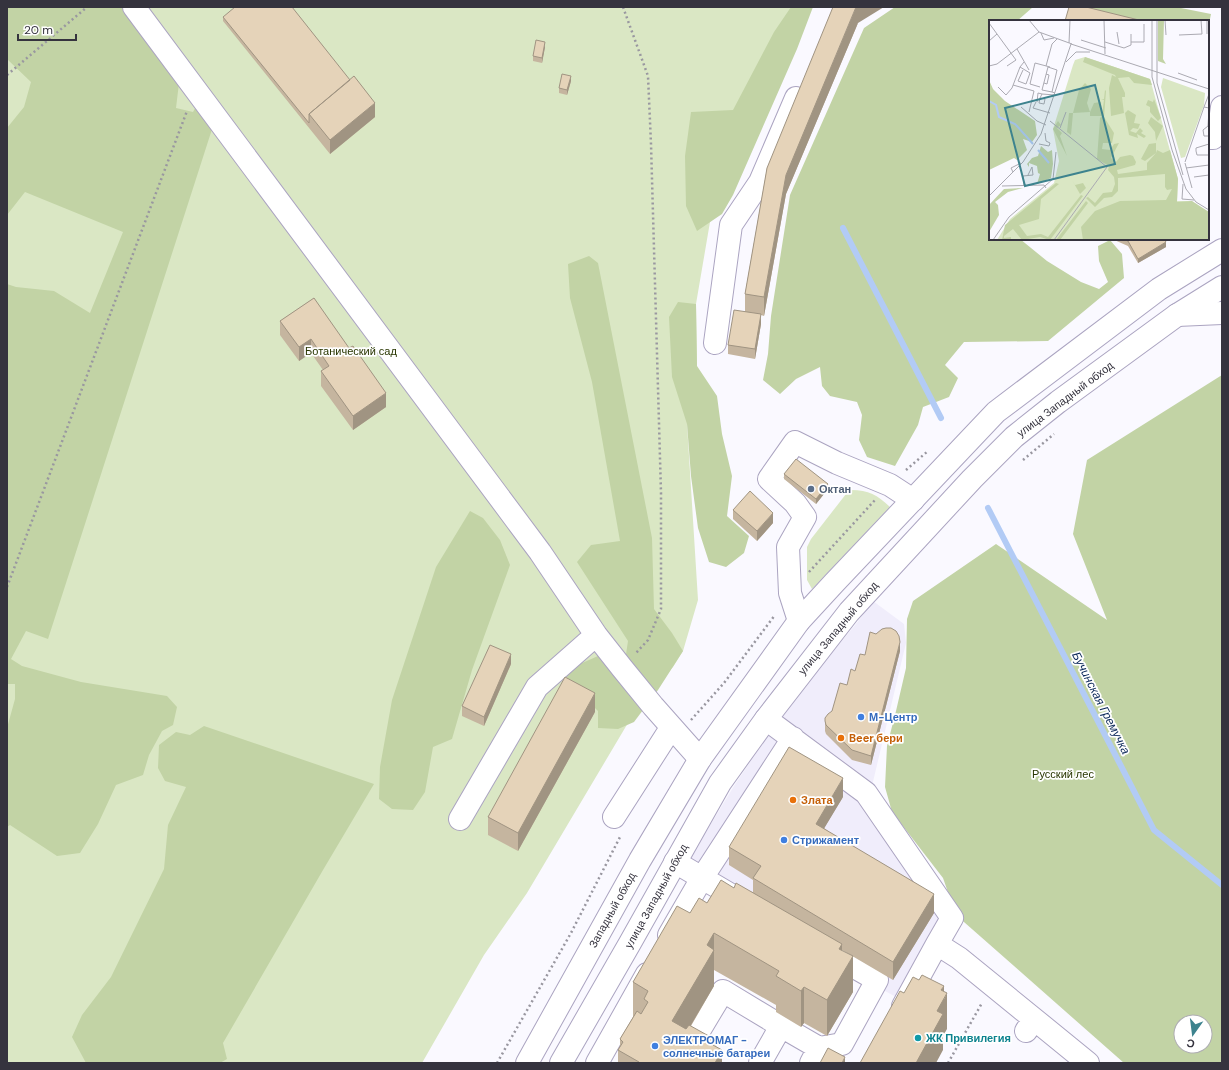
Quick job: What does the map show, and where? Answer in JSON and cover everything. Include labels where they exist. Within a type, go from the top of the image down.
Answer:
[{"type":"main road","points":[[134,7],[196,88],[540,552],[596,635],[671,728],[700,759],[799,621],[996,412],[1160,289],[1222,250]]},
{"type":"main road","points":[[715,343],[731,225],[760,182],[804,80]]},
{"type":"main road","points":[[1210,143],[1220,121],[1222,107]]},
{"type":"main road","name":"улица Западный обход","points":[[561,1063],[720,783],[766,719],[849,612],[972,479],[1020,433],[1058,402],[1177,315],[1222,287]]},
{"type":"main road","points":[[1177,315],[1222,313]]},
{"type":"main road","points":[[799,621],[790,593],[788,547],[805,517],[814,482],[890,485],[913,500]]},
{"type":"main road","points":[[460,819],[537,687],[596,635]]},
{"type":"main road","points":[[766,719],[866,793],[952,918],[896,1021]]},
{"type":"main road","points":[[614,817],[671,728]]},
{"type":"main road","points":[[597,1063],[702,878],[793,738]]},
{"type":"main road","name":"Западный обход","points":[[527,1063],[640,860],[700,759]]},
{"type":"main road","points":[[675,862],[760,912]]},
{"type":"main road","points":[[708,1063],[687,1051],[723,991],[781,1026],[815,1055],[842,1044],[877,980],[808,940]]},
{"type":"main road","points":[[937,944],[959,958],[992,986],[1030,1025],[1088,1063]]},
{"type":"main road","points":[[760,1063],[781,1026]]},
{"type":"path","points":[[7,75],[87,7]]},
{"type":"path","points":[[622,668],[648,640],[661,609],[661,494],[648,76],[623,7]]},
{"type":"path","points":[[7,587],[196,88]]},
{"type":"path","points":[[1019,463],[1055,434]]},
{"type":"path","points":[[948,1063],[992,986]]},
{"type":"shaded area","points":[[873,601],[904,624],[906,643],[867,807],[940,916],[896,997],[678,878],[734,786],[789,704],[856,624]]},
{"type":"green space","name":"Ботанический сад","points":[[7,7],[805,7],[745,134],[710,222],[696,304],[697,366],[687,424],[698,600],[683,651],[673,667],[644,696],[527,893],[484,955],[422,1063],[7,1063]]},
{"type":"green space","points":[[7,7],[124,7],[179,83],[176,108],[193,112],[199,101],[214,123],[48,639],[26,631],[11,659],[22,666],[81,682],[167,696],[177,707],[173,725],[162,731],[149,755],[143,775],[116,785],[98,824],[80,853],[57,856],[10,825],[7,827],[7,728],[15,699],[15,684],[7,684],[7,284],[16,287],[54,291],[90,313],[123,232],[25,192],[7,215],[7,128],[24,107],[31,82],[7,59]]},
{"type":"green space","points":[[791,7],[813,7],[797,49],[733,195],[722,214],[697,231],[686,206],[685,156],[691,112],[733,110],[774,32]]},
{"type":"green space","points":[[895,7],[1033,7],[1018,20],[989,20],[989,240],[1021,240],[1047,261],[1081,282],[1099,289],[1108,282],[1099,261],[1098,246],[1110,240],[1122,254],[1124,278],[1048,341],[964,342],[945,365],[958,378],[949,397],[923,407],[918,425],[895,466],[867,457],[859,440],[862,415],[857,402],[830,396],[822,386],[820,367],[796,379],[780,394],[763,380],[768,354],[771,316],[790,195],[864,28]]},
{"type":"green space","points":[[1090,7],[1176,7],[1211,14],[1209,24],[1209,20],[1106,20],[1089,16]]},
{"type":"green space","points":[[589,256],[598,263],[652,538],[654,609],[683,651],[658,690],[634,722],[618,729],[598,728],[598,711],[562,672],[598,656],[625,661],[628,641],[577,562],[591,545],[620,541],[592,382],[570,298],[568,264]]},
{"type":"green space","points":[[678,302],[696,304],[697,366],[717,396],[722,434],[732,476],[727,516],[749,536],[744,553],[726,567],[709,562],[698,528],[691,476],[687,424],[672,377],[669,317]]},
{"type":"green space","name":"Русский лес","points":[[1222,375],[1222,1063],[1124,1063],[956,915],[943,878],[892,812],[885,787],[887,746],[906,668],[907,619],[913,601],[996,544],[1107,620],[1073,534],[1087,460]]},
{"type":"green space","points":[[851,490],[868,492],[881,499],[890,507],[812,589],[807,580],[807,547],[811,539],[846,494]]},
{"type":"green space","points":[[470,511],[483,518],[500,540],[510,565],[472,670],[452,739],[433,747],[425,792],[413,810],[392,809],[379,799],[380,767],[392,700],[436,567]]},
{"type":"green space","points":[[204,726],[374,784],[223,1043],[227,1059],[220,1063],[86,1063],[72,1037],[82,1015],[111,977],[164,869],[168,825],[186,787],[165,781],[158,768],[159,745],[176,732],[190,735]]},
{"type":"building","points":[[235,7],[292,7],[350,80],[309,114],[309,123],[223,17]]},
{"type":"building","points":[[833,7],[856,7],[786,175],[764,297],[745,294],[767,168]]},
{"type":"building","points":[[1069,7],[1086,7],[1139,20],[1065,20]]},
{"type":"building","points":[[536,40],[545,42],[542,58],[533,56]]},
{"type":"building","points":[[562,74],[571,76],[567,90],[559,88]]},
{"type":"building","points":[[354,76],[375,103],[330,140],[309,114]]},
{"type":"building","points":[[1125,240],[1165,240],[1166,242],[1138,259],[1128,241]]},
{"type":"building","points":[[314,298],[349,348],[353,346],[386,393],[353,416],[321,371],[329,366],[311,339],[299,347],[280,321]]},
{"type":"building","points":[[734,310],[761,314],[755,349],[728,345]]},
{"type":"building","points":[[796,459],[828,484],[816,499],[784,474]]},
{"type":"building","points":[[750,491],[773,513],[757,531],[733,510]]},
{"type":"building","points":[[891,628],[896,631],[900,642],[871,756],[852,750],[826,725],[825,718],[832,711],[840,683],[847,685],[851,669],[855,671],[860,654],[865,655],[870,632],[876,634],[882,629]]},
{"type":"building","points":[[490,645],[511,654],[484,717],[462,706]]},
{"type":"building","points":[[565,677],[595,693],[518,833],[488,817]]},
{"type":"building","points":[[789,747],[843,778],[816,824],[934,894],[893,962],[753,878],[761,866],[729,847]]},
{"type":"building","points":[[721,880],[734,888],[736,883],[842,944],[839,949],[853,956],[827,1000],[804,987],[801,991],[776,976],[779,971],[714,933],[707,945],[714,950],[672,1021],[686,1029],[689,1025],[716,1040],[713,1045],[722,1050],[715,1063],[639,1063],[618,1050],[623,1042],[620,1039],[637,1011],[641,1014],[648,1002],[644,999],[648,991],[633,982],[677,906],[690,913],[699,898],[707,903]]},
{"type":"building","points":[[922,975],[944,986],[941,990],[947,993],[937,1011],[943,1014],[916,1063],[860,1063],[900,991],[904,993],[913,977],[919,980]]},
{"type":"building","points":[[828,1048],[845,1057],[842,1063],[820,1063]]},
{"type":"waterway","points":[[843,228],[941,418]]},
{"type":"waterway","name":"Бучинская Гремучка","points":[[988,508],[1154,830],[1222,885]]},
{"type":"place","name":"Октан","points":[[811,489]]},
{"type":"place","name":"М-Центр","points":[[861,717]]},
{"type":"place","name":"Beer бери","points":[[841,738]]},
{"type":"place","name":"Злата","points":[[793,800]]},
{"type":"place","name":"Стрижамент","points":[[784,840]]},
{"type":"place","name":"ЖК Привилегия","points":[[918,1038]]},
{"type":"place","name":"ЭЛЕКТРОМАГ - солнечные батареи","points":[[655,1046]]}]
